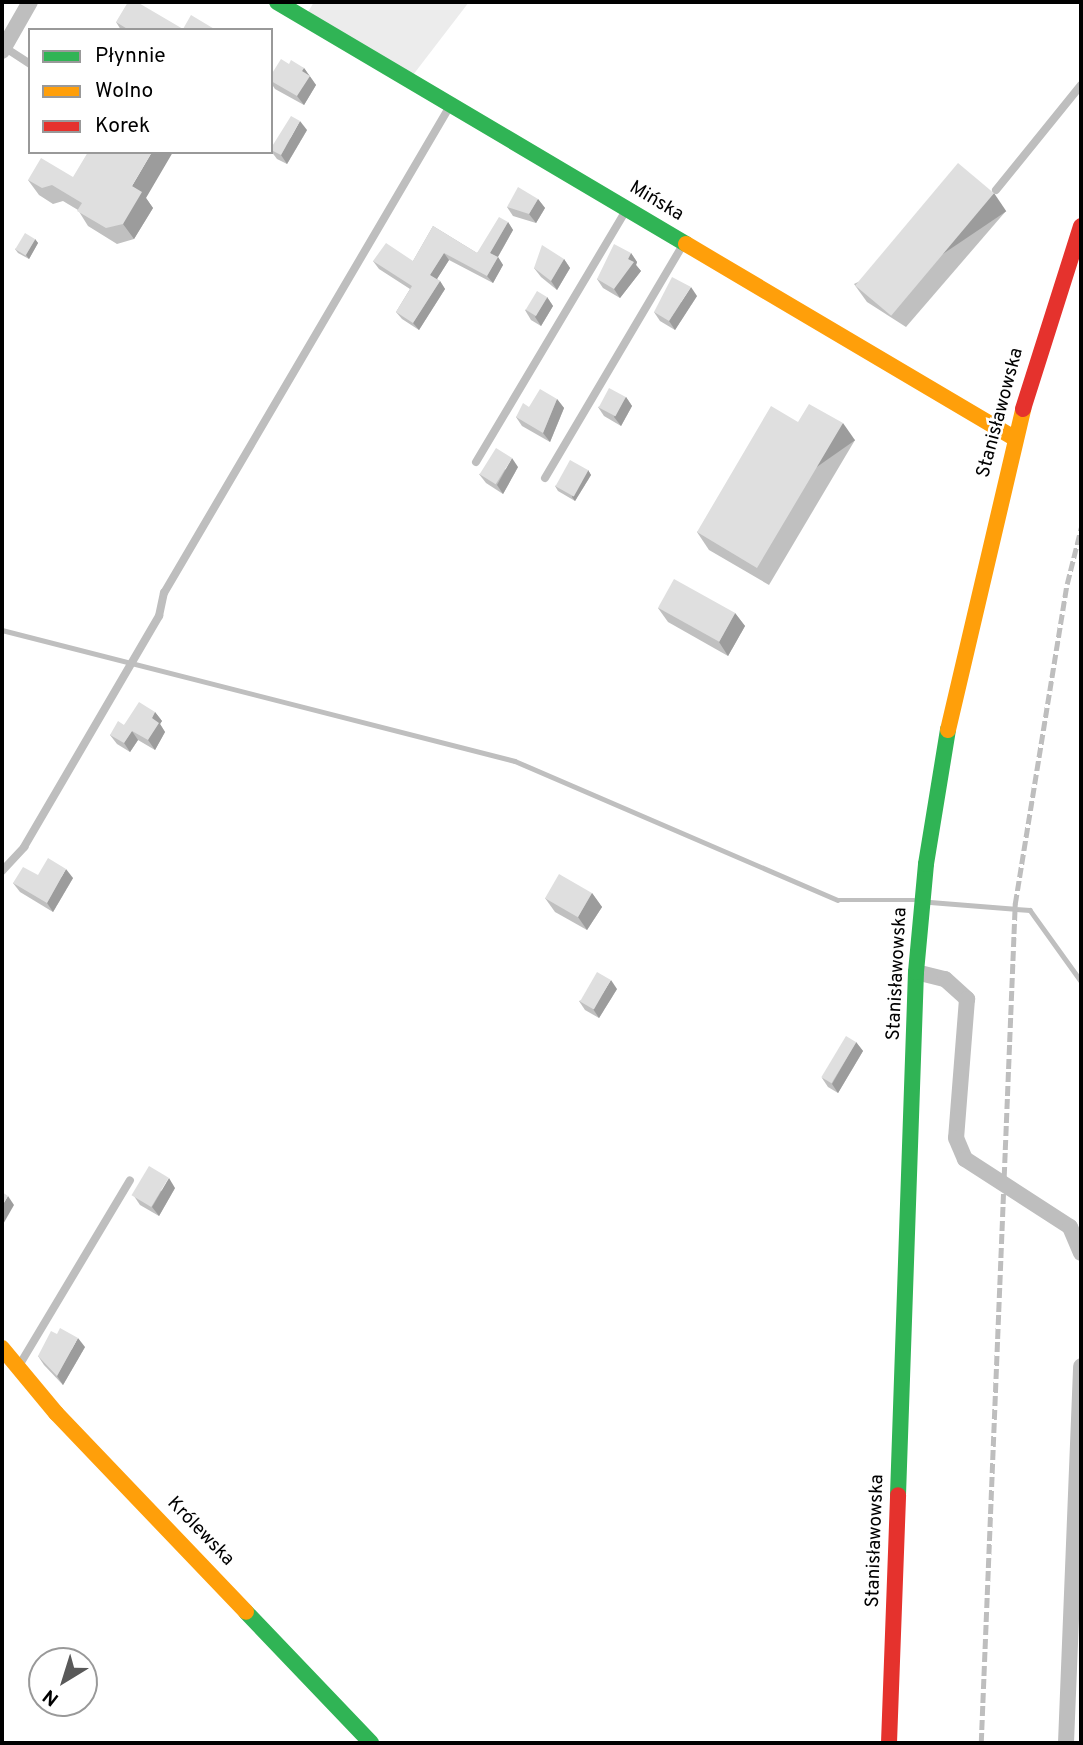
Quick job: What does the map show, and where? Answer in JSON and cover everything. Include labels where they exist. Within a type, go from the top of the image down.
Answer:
[{"type":"street","points":[[3,48],[30,2]]},
{"type":"street","name":"Mińska","points":[[277,2],[1014,438]]},
{"type":"street","name":"Stanisławowska","points":[[889,1743],[916,972],[923,901],[956,681],[1014,438],[1081,226]]},
{"type":"street","points":[[916,972],[945,979],[967,999],[956,1138],[965,1159],[1070,1227],[1081,1253]]},
{"type":"street","name":"Królewska","points":[[2,1348],[371,1743]]},
{"type":"street","points":[[1066,1743],[1081,1366]]},
{"type":"lane","points":[[3,48],[28,63]]},
{"type":"lane","points":[[996,190],[1081,85]]},
{"type":"lane","points":[[2,871],[24,847],[159,616],[164,593],[452,104]]},
{"type":"lane","points":[[477,462],[626,209]]},
{"type":"lane","points":[[545,478],[684,243]]},
{"type":"lane","points":[[18,1368],[130,1181]]},
{"type":"shaded area","points":[[314,2],[469,2],[413,75],[308,12]]},
{"type":"building","points":[[128,2],[137,2],[181,28],[126,28],[116,22]]},
{"type":"building","points":[[191,15],[213,28],[184,28]]},
{"type":"building","points":[[281,59],[289,64],[291,60],[304,68],[302,71],[310,76],[297,96],[273,82],[273,72]]},
{"type":"building","points":[[291,116],[300,121],[281,155],[273,151],[273,145]]},
{"type":"building","points":[[87,154],[151,154],[132,186],[142,192],[123,224],[106,228],[77,211],[82,203],[52,185],[42,188],[28,180],[41,158],[73,177]]},
{"type":"building","points":[[958,163],[994,193],[891,316],[855,286]]},
{"type":"building","points":[[518,187],[538,199],[529,214],[507,207]]},
{"type":"building","points":[[499,217],[508,222],[490,253],[498,257],[487,276],[444,253],[430,275],[440,281],[413,323],[396,312],[412,286],[373,261],[386,243],[413,261],[433,226],[477,253]]},
{"type":"building","points":[[25,233],[35,239],[26,255],[15,249]]},
{"type":"building","points":[[614,244],[631,253],[628,259],[634,262],[614,289],[597,279]]},
{"type":"building","points":[[542,245],[564,259],[551,281],[534,268]]},
{"type":"building","points":[[672,277],[691,287],[669,321],[654,312]]},
{"type":"building","points":[[537,291],[547,297],[536,316],[526,310]]},
{"type":"building","points":[[609,388],[626,397],[615,416],[599,407]]},
{"type":"building","points":[[540,389],[557,399],[543,433],[516,417],[523,403],[529,407]]},
{"type":"building","points":[[809,404],[843,423],[757,568],[697,532],[771,406],[798,422]]},
{"type":"building","points":[[496,448],[512,458],[496,484],[480,474]]},
{"type":"building","points":[[570,460],[588,470],[574,496],[555,486]]},
{"type":"building","points":[[674,579],[735,613],[719,642],[658,608]]},
{"type":"building","points":[[139,702],[155,712],[152,718],[159,723],[148,740],[132,731],[124,743],[110,735],[118,721],[124,725]]},
{"type":"building","points":[[48,858],[66,869],[47,903],[13,883],[23,867],[38,875]]},
{"type":"building","points":[[559,874],[592,893],[578,917],[545,898]]},
{"type":"building","points":[[597,972],[611,980],[594,1009],[580,1001]]},
{"type":"building","points":[[846,1036],[856,1042],[832,1083],[821,1077]]},
{"type":"building","points":[[149,1166],[169,1178],[151,1207],[131,1195]]},
{"type":"building","points":[[2,1192],[8,1196],[2,1206]]},
{"type":"building","points":[[60,1328],[78,1338],[57,1376],[38,1356],[51,1331],[57,1334]]},
{"type":"waterway","points":[[2,630],[515,761],[837,900],[914,900]]},
{"type":"waterway","points":[[930,902],[1030,910],[1081,981]]},
{"type":"railway","points":[[981,1743],[1015,904],[1067,584],[1081,528]]},
{"type":"traffic: fast","points":[[277,2],[686,244]]},
{"type":"traffic: fast","points":[[898,1495],[916,972],[926,864],[948,730]]},
{"type":"traffic: fast","points":[[246,1612],[371,1743]]},
{"type":"traffic: slow","points":[[686,244],[1014,438]]},
{"type":"traffic: slow","points":[[948,730],[1023,409]]},
{"type":"traffic: slow","points":[[2,1348],[56,1413],[246,1612]]},
{"type":"traffic: jam","points":[[1023,409],[1081,226]]},
{"type":"traffic: jam","points":[[889,1743],[898,1495]]}]
